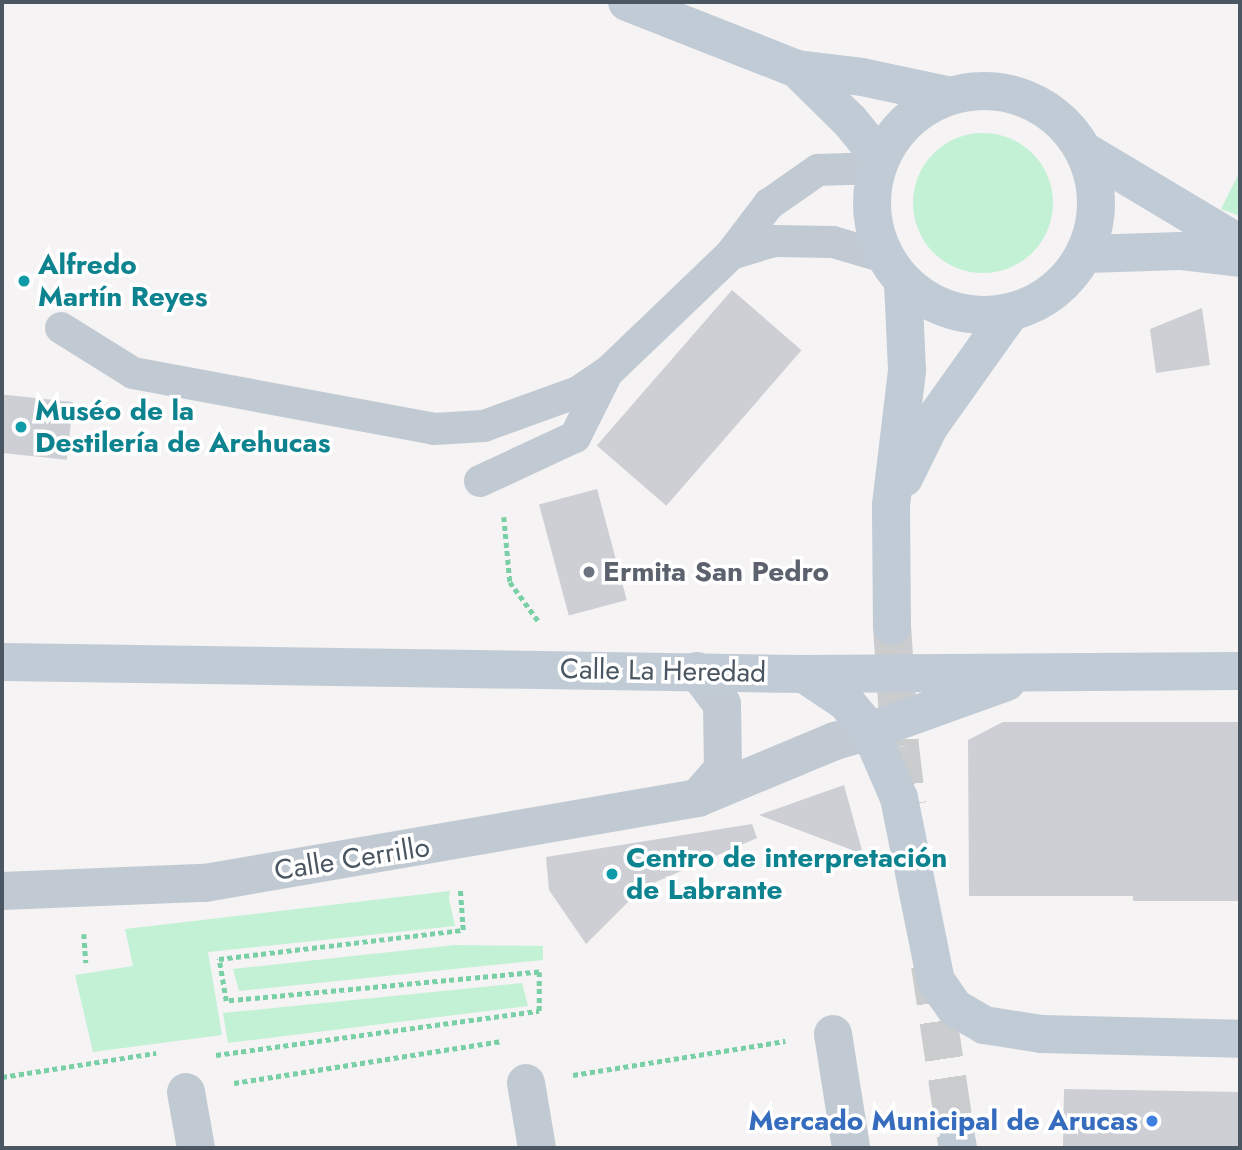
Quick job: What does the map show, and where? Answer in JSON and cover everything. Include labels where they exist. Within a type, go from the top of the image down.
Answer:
[{"type":"main road","points":[[627,2],[797,69],[862,77],[947,95],[1002,90],[1052,111],[1088,153],[1240,244]]},
{"type":"main road","points":[[797,69],[850,121],[879,163]]},
{"type":"main road","points":[[892,626],[891,505],[907,370],[894,269],[873,218],[871,198],[879,163],[901,124],[947,95]]},
{"type":"main road","points":[[894,269],[934,304],[972,315],[1010,313],[1055,292],[1087,254],[1099,203],[1088,153]]},
{"type":"main road","points":[[1087,254],[1180,250],[1240,258]]},
{"type":"main road","points":[[891,505],[929,427],[1010,313]]},
{"type":"main road","name":"Calle La Heredad","points":[[2,662],[804,674],[1240,671]]},
{"type":"main road","points":[[870,731],[1034,672]]},
{"type":"main road","points":[[804,674],[846,702],[870,731],[899,798],[936,981],[955,1009],[984,1026],[1041,1034],[1240,1039]]},
{"type":"street","points":[[697,671],[722,704],[723,756],[723,769],[698,798]]},
{"type":"street","name":"Calle Cerrillo","points":[[2,891],[205,883],[698,798],[835,741],[870,731]]},
{"type":"street","points":[[833,1034],[851,1148]]},
{"type":"street","points":[[526,1083],[537,1148]]},
{"type":"street","points":[[195,1148],[204,1088]]},
{"type":"lane","points":[[61,328],[133,373],[434,429],[484,426],[578,392],[608,372],[731,254],[769,204],[818,170],[879,163]]},
{"type":"lane","points":[[731,254],[774,241],[833,243],[894,269]]},
{"type":"lane","points":[[480,481],[575,437],[608,372]]},
{"type":"path","points":[[502,505],[510,582],[541,626]]},
{"type":"path","points":[[204,1088],[215,1055],[539,1011],[539,972],[226,1001],[219,959],[463,930],[458,875]]},
{"type":"path","points":[[204,1088],[518,1038],[526,1083],[833,1034]]},
{"type":"path","points":[[2,1077],[178,1050],[204,1088]]},
{"type":"green space","points":[[983,133],[1010,138],[1032,154],[1048,176],[1053,203],[1048,230],[1032,252],[1010,268],[983,273],[956,268],[934,252],[918,230],[913,203],[918,176],[934,154],[956,138]]},
{"type":"green space","points":[[1240,171],[1240,216],[1221,209]]},
{"type":"green space","points":[[450,891],[449,899],[455,926],[208,952],[222,1035],[93,1052],[75,975],[133,966],[125,929]]},
{"type":"green space","points":[[455,945],[543,946],[543,960],[239,991],[233,969]]},
{"type":"green space","points":[[522,983],[528,1006],[228,1043],[223,1013]]},
{"type":"building","points":[[732,290],[801,350],[666,506],[597,445]]},
{"type":"building","points":[[1202,308],[1210,365],[1156,373],[1150,329]]},
{"type":"building","points":[[2,395],[73,402],[67,460],[2,453]]},
{"type":"building","name":"Ermita San Pedro","points":[[597,489],[627,600],[569,616],[539,505]]},
{"type":"building","points":[[1003,722],[1240,722],[1240,901],[1133,901],[1133,896],[969,896],[968,740]]},
{"type":"building","points":[[844,785],[863,854],[759,815]]},
{"type":"building","name":"Centro de interpretación de Labrante","points":[[752,824],[757,838],[642,888],[586,944],[549,890],[546,857]]},
{"type":"building","name":"Mercado Municipal de Arucas","points":[[1064,1089],[1240,1092],[1239,1148],[1063,1148]]},
{"type":"tunnel","points":[[892,626],[900,747],[907,805]]},
{"type":"tunnel","points":[[930,965],[957,1143]]},
{"type":"place","name":"Alfredo Martín Reyes","points":[[24,281]]},
{"type":"place","name":"Muséo de la Destilería de Arehucas","points":[[21,427]]},
{"type":"place","name":"Ermita San Pedro","points":[[589,572]]},
{"type":"place","name":"Centro de interpretación de Labrante","points":[[612,874]]},
{"type":"place","name":"Mercado Municipal de Arucas","points":[[1152,1121]]}]
